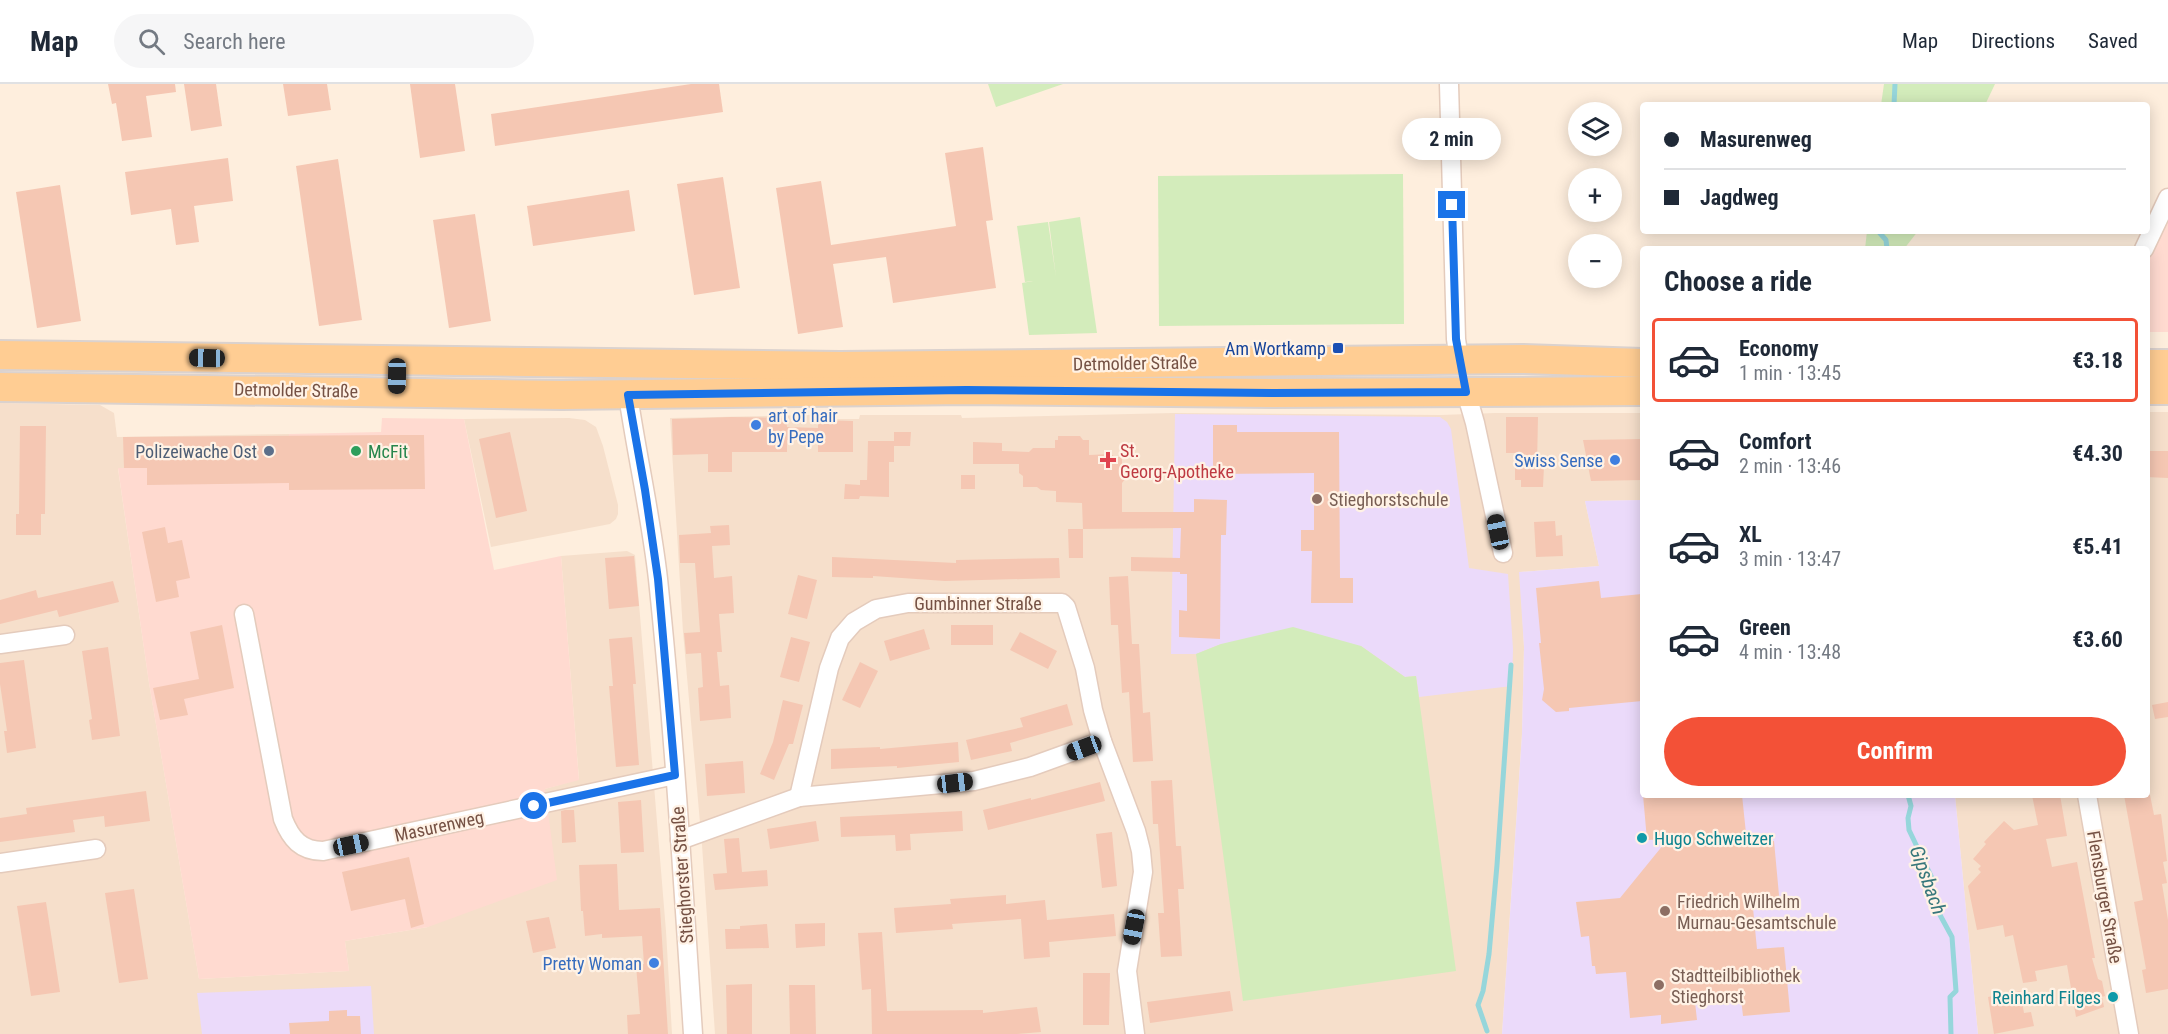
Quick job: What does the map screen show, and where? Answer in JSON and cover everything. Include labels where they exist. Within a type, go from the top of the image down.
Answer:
[{"type":"main road","name":"Detmolder Straße","points":[[0,356],[840,366],[1459,360],[1640,363]]},
{"type":"main road","points":[[397,392],[398,360]]},
{"type":"main road","points":[[1459,360],[1466,392]]},
{"type":"main road","points":[[627,363],[628,395]]},
{"type":"main road","points":[[2150,364],[2168,364]]},
{"type":"main road","name":"Detmolder Straße","points":[[0,387],[628,395],[966,390],[1273,393],[1640,391]]},
{"type":"main road","points":[[2150,390],[2168,390]]},
{"type":"street","points":[[1449,84],[1456,339],[1459,360]]},
{"type":"street","points":[[2145,246],[2168,198]]},
{"type":"street","points":[[1466,392],[1475,423],[1503,553]]},
{"type":"street","name":"Stieghorster Straße","points":[[628,395],[647,500],[658,579],[675,775],[693,1034]]},
{"type":"street","name":"Gumbinner Straße","points":[[800,797],[829,668],[840,638],[854,622],[876,609],[908,603],[1062,603],[1066,607],[1085,668],[1102,741],[1136,831],[1141,851],[1143,872],[1127,965],[1135,1034]]},
{"type":"street","name":"Masurenweg","points":[[244,614],[283,819],[289,834],[299,845],[311,851],[323,852],[675,775]]},
{"type":"street","points":[[0,644],[65,635]]},
{"type":"street","points":[[680,840],[800,797],[974,781],[1030,767],[1102,741]]},
{"type":"street","name":"Flensburger Straße","points":[[2088,798],[2128,1034]]},
{"type":"street","points":[[0,863],[96,849]]},
{"type":"shaded area","points":[[2168,218],[2168,332],[2150,332],[2150,255]]},
{"type":"shaded area","points":[[0,403],[100,405],[114,413],[117,437],[289,434],[289,467],[118,469],[149,683],[199,979],[349,971],[345,941],[428,927],[545,789],[579,779],[561,556],[627,551],[635,555],[666,931],[672,1034],[0,1034]]},
{"type":"shaded area","points":[[2150,412],[2168,412],[2168,1034],[1978,1034],[1955,798],[2150,798]]},
{"type":"shaded area","points":[[1173,413],[1441,415],[1640,413],[1640,500],[1585,501],[1599,566],[1520,572],[1524,647],[1522,734],[1502,1034],[715,1034],[702,845],[683,632],[670,418],[810,415],[810,419],[859,419],[860,415],[961,415],[962,418]]},
{"type":"shaded area","name":"Stieghorstschule","points":[[1175,414],[1440,417],[1447,422],[1451,429],[1469,568],[1508,574],[1513,649],[1512,686],[1419,697],[1416,676],[1405,677],[1361,646],[1221,644],[1196,654],[1171,654]]},
{"type":"shaded area","points":[[382,418],[464,419],[494,570],[561,556],[579,780],[545,789],[557,880],[428,927],[345,941],[349,971],[199,979],[149,683],[118,468],[288,467],[289,434],[381,432]]},
{"type":"shaded area","points":[[569,418],[585,420],[596,427],[618,505],[616,519],[610,524],[491,547],[464,419]]},
{"type":"shaded area","points":[[1640,500],[1640,798],[1955,798],[1978,1034],[1502,1034],[1522,734],[1524,647],[1519,572],[1599,566],[1585,501]]},
{"type":"shaded area","points":[[371,986],[374,1034],[202,1034],[197,993]]},
{"type":"green space","points":[[988,84],[1063,84],[996,107]]},
{"type":"green space","points":[[1884,84],[1995,84],[1986,102],[1881,102]]},
{"type":"green space","points":[[1403,174],[1404,324],[1159,326],[1158,176]]},
{"type":"green space","points":[[1080,217],[1097,333],[1029,335],[1022,283],[1033,281],[1025,282],[1017,226],[1048,222],[1056,277],[1049,222]]},
{"type":"green space","points":[[1867,234],[1916,234],[1906,246],[1865,246]]},
{"type":"green space","points":[[1293,627],[1361,646],[1405,677],[1416,676],[1456,971],[1243,1001],[1196,654],[1221,644]]},
{"type":"building","points":[[108,84],[175,84],[176,92],[146,96],[152,137],[122,141],[116,103],[112,104]]},
{"type":"building","points":[[184,84],[216,84],[222,126],[191,131]]},
{"type":"building","points":[[283,84],[327,84],[331,110],[288,116]]},
{"type":"building","points":[[410,84],[455,84],[465,151],[420,158]]},
{"type":"building","points":[[691,84],[719,84],[723,112],[495,146],[491,114]]},
{"type":"building","points":[[983,147],[993,220],[986,221],[996,288],[893,303],[886,257],[833,264],[843,327],[798,334],[776,188],[821,181],[831,245],[956,226],[945,153]]},
{"type":"building","points":[[228,158],[233,201],[194,206],[199,242],[176,245],[171,209],[131,215],[125,172]]},
{"type":"building","points":[[338,159],[362,320],[319,326],[296,166]]},
{"type":"building","points":[[723,177],[740,288],[694,295],[677,184]]},
{"type":"building","points":[[60,185],[81,321],[37,328],[16,192]]},
{"type":"building","points":[[629,190],[635,231],[533,246],[527,206]]},
{"type":"building","points":[[475,214],[491,321],[449,328],[433,220]]},
{"type":"building","points":[[1506,417],[1538,417],[1537,465],[1544,466],[1543,487],[1521,487],[1521,480],[1515,480],[1515,453],[1506,453]]},
{"type":"building","points":[[786,418],[787,427],[818,428],[818,420],[853,421],[853,452],[818,452],[818,441],[787,440],[787,452],[732,452],[732,472],[708,472],[708,454],[673,455],[672,419]]},
{"type":"building","points":[[1213,425],[1237,425],[1237,432],[1339,432],[1340,578],[1353,578],[1353,603],[1311,603],[1312,551],[1301,551],[1301,530],[1314,530],[1314,473],[1213,474]]},
{"type":"building","points":[[20,426],[46,426],[45,514],[41,514],[41,535],[16,535],[16,514],[19,514]]},
{"type":"building","points":[[510,432],[527,511],[496,518],[479,439]]},
{"type":"building","points":[[894,432],[911,432],[910,446],[894,446],[894,462],[889,462],[889,497],[860,496],[859,499],[844,499],[845,484],[860,485],[860,480],[867,480],[868,441],[894,441]]},
{"type":"building","points":[[424,435],[425,489],[289,490],[289,483],[147,485],[147,468],[124,468],[123,437]]},
{"type":"building","points":[[1058,436],[1080,436],[1083,440],[1089,440],[1089,455],[1111,454],[1115,457],[1122,457],[1122,469],[1126,473],[1126,478],[1122,483],[1122,512],[1194,512],[1194,499],[1227,500],[1226,535],[1221,535],[1220,639],[1179,637],[1179,610],[1187,611],[1187,574],[1131,571],[1131,557],[1180,558],[1181,528],[1083,529],[1082,503],[1056,502],[1056,491],[1023,487],[1023,476],[1019,473],[1019,464],[973,464],[973,442],[1002,443],[1002,451],[1029,452],[1033,448],[1055,448],[1055,440],[1058,440]]},
{"type":"building","name":"Swiss Sense","points":[[1640,439],[1640,480],[1591,481],[1583,440]]},
{"type":"building","points":[[2150,451],[2168,451],[2168,478],[2150,477]]},
{"type":"building","points":[[961,475],[975,475],[975,489],[961,489]]},
{"type":"building","points":[[1555,521],[1556,536],[1562,535],[1563,556],[1536,557],[1534,522]]},
{"type":"building","points":[[729,525],[730,545],[712,546],[714,578],[732,576],[734,613],[719,614],[722,652],[717,652],[720,686],[729,685],[731,718],[700,721],[698,688],[703,687],[701,653],[686,654],[684,633],[700,632],[695,563],[680,563],[679,535],[711,533],[710,526]]},
{"type":"building","points":[[165,527],[168,543],[182,540],[190,578],[176,581],[179,597],[156,602],[142,532]]},
{"type":"building","points":[[1068,529],[1083,529],[1083,558],[1069,558]]},
{"type":"building","points":[[634,556],[639,606],[609,609],[605,558]]},
{"type":"building","points":[[832,557],[956,563],[956,560],[1059,558],[1060,578],[945,581],[873,576],[873,578],[832,577]]},
{"type":"building","points":[[798,575],[817,580],[807,619],[788,614]]},
{"type":"building","points":[[1128,576],[1132,644],[1139,644],[1143,713],[1150,712],[1153,761],[1133,762],[1129,692],[1122,693],[1118,625],[1111,625],[1109,577]]},
{"type":"building","points":[[113,581],[119,602],[59,617],[57,610],[0,624],[0,600],[36,590],[38,598]]},
{"type":"building","points":[[1599,581],[1601,598],[1640,594],[1640,701],[1569,708],[1569,711],[1556,712],[1542,700],[1544,689],[1536,588]]},
{"type":"building","points":[[222,625],[234,688],[184,699],[188,715],[160,720],[153,688],[199,679],[190,632]]},
{"type":"building","points":[[951,625],[993,625],[993,645],[951,645]]},
{"type":"building","points":[[924,629],[930,649],[890,661],[884,641]]},
{"type":"building","points":[[1020,632],[1057,651],[1048,669],[1010,650]]},
{"type":"building","points":[[632,637],[639,765],[616,767],[609,686],[613,686],[609,639]]},
{"type":"building","points":[[791,637],[810,642],[799,682],[780,677]]},
{"type":"building","points":[[108,647],[120,736],[92,740],[89,720],[92,719],[82,651]]},
{"type":"building","points":[[24,660],[36,748],[7,753],[0,663]]},
{"type":"building","points":[[860,662],[878,671],[860,708],[842,700]]},
{"type":"building","points":[[783,700],[803,705],[793,744],[789,744],[774,780],[760,774],[773,742]]},
{"type":"building","points":[[2168,702],[2168,717],[2155,719],[2152,705]]},
{"type":"building","points":[[1067,704],[1073,725],[1010,743],[1012,751],[971,760],[966,740],[1023,727],[1020,718]]},
{"type":"building","points":[[958,742],[959,762],[897,768],[897,766],[831,769],[831,749],[880,747],[880,749]]},
{"type":"building","points":[[743,761],[745,793],[707,796],[705,764]]},
{"type":"building","points":[[1172,780],[1176,846],[1181,846],[1184,889],[1178,889],[1182,956],[1161,957],[1158,913],[1164,913],[1158,824],[1153,824],[1151,781]]},
{"type":"building","points":[[1100,782],[1105,801],[988,830],[983,810]]},
{"type":"building","points":[[146,791],[150,821],[105,827],[104,816],[73,820],[75,832],[0,842],[0,818],[27,814],[26,808]]},
{"type":"building","points":[[2150,795],[2154,815],[2161,814],[2167,861],[2163,862],[2167,883],[2162,884],[2168,920],[2168,989],[2146,993],[2142,970],[2146,969],[2134,902],[2143,900],[2125,798],[2150,798]]},
{"type":"building","name":"Friedrich Wilhelm Murnau-Gesamtschule","points":[[1643,798],[1742,798],[1747,843],[1774,841],[1780,906],[1753,908],[1757,949],[1784,947],[1790,1012],[1743,1016],[1741,999],[1695,1002],[1697,1020],[1661,1024],[1661,1015],[1630,1018],[1626,972],[1596,974],[1595,966],[1592,966],[1589,936],[1581,937],[1576,902],[1620,898],[1668,839],[1647,840]]},
{"type":"building","points":[[2033,798],[2061,798],[2067,836],[2046,839],[2052,867],[2077,862],[2095,958],[2092,958],[2098,979],[2102,981],[2105,996],[2102,997],[2104,1007],[2076,1017],[2067,965],[2035,971],[2037,981],[2023,983],[2013,935],[2005,937],[2003,925],[1977,930],[1968,886],[1981,872],[1978,869],[1981,866],[1973,859],[1986,844],[1984,842],[2004,821],[2014,830],[2038,825]]},
{"type":"building","points":[[641,800],[644,852],[621,853],[618,802]]},
{"type":"building","points":[[574,810],[576,842],[562,843],[561,811]]},
{"type":"building","points":[[962,811],[963,831],[910,834],[911,850],[896,851],[895,835],[841,837],[840,817]]},
{"type":"building","points":[[816,821],[819,841],[770,849],[767,829]]},
{"type":"building","points":[[1112,832],[1117,886],[1102,888],[1096,834]]},
{"type":"building","points":[[739,838],[742,872],[767,870],[768,886],[715,890],[713,874],[727,873],[724,839]]},
{"type":"building","points":[[409,857],[424,924],[411,928],[405,899],[351,911],[342,872]]},
{"type":"building","points":[[617,864],[619,910],[660,908],[668,1034],[628,1034],[627,1015],[640,1014],[636,965],[644,964],[642,936],[602,938],[602,934],[585,936],[583,911],[581,911],[579,865]]},
{"type":"building","points":[[134,889],[148,979],[119,983],[105,893]]},
{"type":"building","points":[[1006,895],[1006,904],[1045,900],[1047,920],[1114,914],[1116,936],[1049,942],[1050,957],[1024,959],[1021,919],[952,924],[953,929],[896,933],[894,908],[951,904],[950,899]]},
{"type":"building","points":[[46,902],[60,992],[31,996],[17,906]]},
{"type":"building","points":[[549,917],[556,948],[533,953],[526,921]]},
{"type":"building","points":[[825,923],[825,946],[796,948],[795,924]]},
{"type":"building","points":[[767,924],[769,948],[726,949],[725,929]]},
{"type":"building","points":[[882,932],[887,1011],[983,1010],[983,1013],[1037,1007],[1041,1032],[872,1034],[871,989],[862,990],[858,933]]},
{"type":"building","points":[[1083,973],[1110,973],[1109,1025],[1083,1025]]},
{"type":"building","points":[[752,984],[752,1034],[727,1034],[726,985]]},
{"type":"building","points":[[789,985],[815,985],[816,1034],[790,1034]]},
{"type":"building","points":[[1230,991],[1233,1011],[1150,1023],[1147,1002]]},
{"type":"building","points":[[2020,991],[2024,1013],[2031,1012],[2034,1026],[1994,1034],[1988,997]]},
{"type":"building","points":[[347,1010],[347,1016],[360,1016],[361,1034],[290,1034],[289,1023],[329,1021],[329,1011]]},
{"type":"waterway","name":"Gipsbach","points":[[1894,102],[1895,84]]},
{"type":"waterway","name":"Gipsbach","points":[[1881,234],[1886,240],[1887,246]]},
{"type":"waterway","points":[[1487,1031],[1478,1005],[1483,991],[1489,954],[1511,665]]},
{"type":"waterway","name":"Gipsbach","points":[[1909,798],[1911,806],[1908,818],[1909,830],[1932,878],[1930,892],[1934,904],[1952,937],[1956,991],[1950,997],[1951,1034]]},
{"type":"place","name":"Am Wortkamp","points":[[1338,348]]},
{"type":"place","name":"art of hair by Pepe","points":[[756,425]]},
{"type":"place","name":"Polizeiwache Ost","points":[[269,451]]},
{"type":"place","name":"McFit","points":[[356,451]]},
{"type":"place","name":"St. Georg-Apotheke","points":[[1108,460]]},
{"type":"place","name":"Swiss Sense","points":[[1615,460]]},
{"type":"place","name":"Stieghorstschule","points":[[1317,499]]},
{"type":"place","name":"Hugo Schweitzer","points":[[1642,838]]},
{"type":"place","name":"Friedrich Wilhelm Murnau-Gesamtschule","points":[[1665,911]]},
{"type":"place","name":"Pretty Woman","points":[[654,963]]},
{"type":"place","name":"Stadtteilbibliothek Stieghorst","points":[[1659,985]]},
{"type":"place","name":"Reinhard Filges","points":[[2113,997]]},
{"type":"route","points":[[534,806],[675,775],[652,530],[628,395],[966,390],[1466,392],[1456,339],[1452,205]]}]
